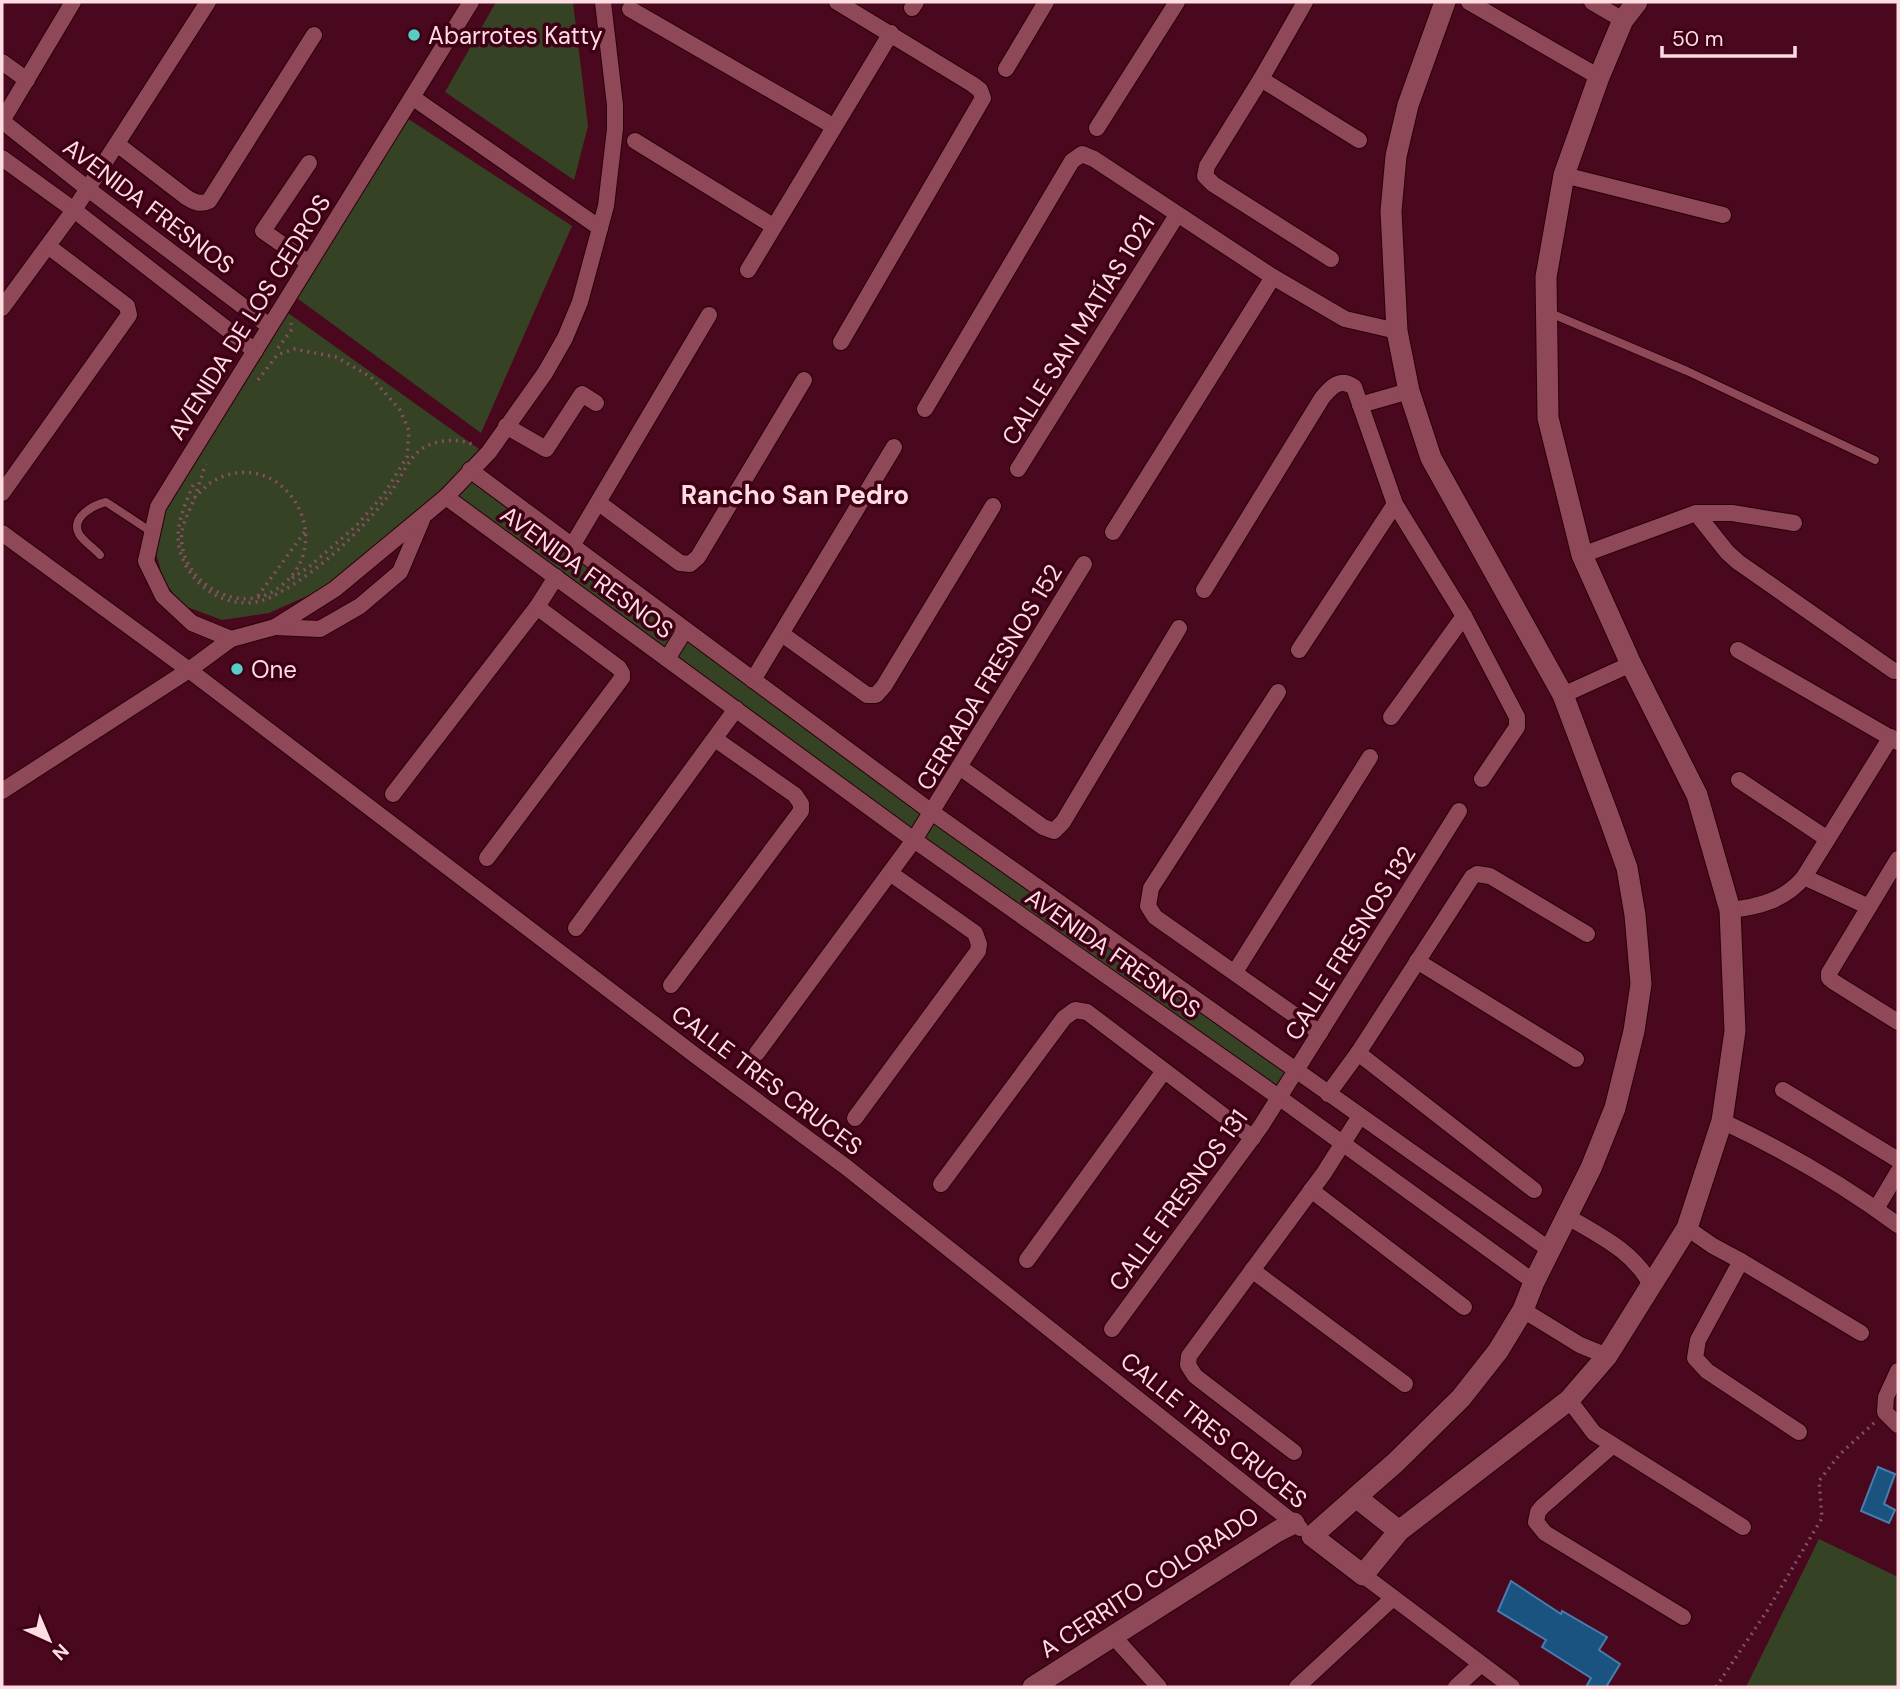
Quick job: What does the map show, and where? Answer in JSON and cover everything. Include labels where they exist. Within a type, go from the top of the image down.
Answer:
[{"type":"main road","points":[[1446,2],[1408,105],[1396,156],[1391,211],[1397,331],[1409,391],[1431,458],[1563,695],[1627,868],[1635,915],[1641,984],[1634,1031],[1615,1108],[1568,1217],[1522,1310],[1498,1351],[1461,1398],[1404,1454],[1312,1536],[1363,1575],[1399,1531],[1569,1400],[1607,1356],[1687,1227],[1722,1121],[1735,1031],[1730,910],[1697,795],[1631,664],[1582,555],[1548,418],[1546,277],[1564,175],[1599,77],[1623,20],[1637,2]]},
{"type":"main road","points":[[1356,1497],[1399,1531]]},
{"type":"main road","name":"A CERRITO COLORADO","points":[[1033,1687],[1294,1523]]},
{"type":"street","points":[[2,121],[73,2]]},
{"type":"street","points":[[2,308],[74,210],[208,2]]},
{"type":"street","name":"AVENIDA DE LOS CEDROS","points":[[231,639],[192,622],[163,596],[146,561],[158,507],[471,2]]},
{"type":"street","points":[[2,791],[189,670],[231,639],[275,627],[335,589],[446,497],[489,452],[545,373],[565,338],[580,302],[606,206],[615,130],[615,105],[603,2]]},
{"type":"street","points":[[837,2],[976,87],[983,98],[841,342]]},
{"type":"street","points":[[1006,69],[1046,2]]},
{"type":"street","points":[[1097,128],[1177,2]]},
{"type":"street","points":[[1305,2],[1207,166],[1205,176],[1213,184],[1331,259]]},
{"type":"street","points":[[1469,2],[1599,77]]},
{"type":"street","points":[[1592,2],[1623,20]]},
{"type":"street","points":[[630,9],[833,127]]},
{"type":"street","points":[[748,270],[891,33]]},
{"type":"street","points":[[117,144],[186,197],[195,202],[209,201],[314,35]]},
{"type":"street","points":[[2,62],[27,80]]},
{"type":"street","points":[[1261,79],[1359,140]]},
{"type":"street","points":[[412,97],[600,228]]},
{"type":"street","name":"AVENIDA FRESNOS","points":[[2,121],[269,326]]},
{"type":"street","points":[[635,141],[773,226]]},
{"type":"street","points":[[925,409],[1076,156],[1082,153],[1273,277],[1345,319],[1397,331]]},
{"type":"street","name":"AVENIDA FRESNOS","points":[[2,158],[74,210],[255,351]]},
{"type":"street","points":[[309,163],[263,231],[309,263]]},
{"type":"street","points":[[1564,175],[1723,215]]},
{"type":"street","name":"CALLE SAN MATÍAS 1021","points":[[1018,469],[1177,215]]},
{"type":"street","points":[[2,493],[129,315],[127,306],[48,246]]},
{"type":"street","points":[[1113,532],[1273,277]]},
{"type":"street","points":[[572,546],[709,315]]},
{"type":"street","points":[[599,503],[680,563],[690,564],[698,558],[804,380]]},
{"type":"street","points":[[1204,590],[1322,398],[1339,382],[1354,387],[1395,504],[1464,616],[1518,722],[1515,732],[1482,779]]},
{"type":"street","points":[[506,426],[546,449],[575,389],[596,402]]},
{"type":"street","points":[[1360,405],[1409,391]]},
{"type":"street","points":[[753,680],[894,447]]},
{"type":"street","name":"AVENIDA FRESNOS","points":[[470,471],[933,813],[1550,1250]]},
{"type":"street","name":"AVENIDA FRESNOS","points":[[446,497],[915,840],[1280,1098],[1534,1282]]},
{"type":"street","points":[[1299,650],[1395,504]]},
{"type":"street","points":[[782,634],[867,695],[876,695],[993,506]]},
{"type":"street","points":[[1582,555],[1696,513],[1732,513],[1794,523]]},
{"type":"street","points":[[1696,513],[1738,562],[1898,671]]},
{"type":"street","points":[[275,627],[320,629],[360,606],[400,572],[424,516]]},
{"type":"street","name":"CALLE TRES CRUCES","points":[[2,533],[189,670],[846,1167],[1312,1536]]},
{"type":"street","name":"CERRADA FRESNOS 152","points":[[757,1053],[915,840],[1084,564]]},
{"type":"street","points":[[393,794],[537,607],[556,578]]},
{"type":"street","points":[[487,858],[622,678],[619,668],[537,607]]},
{"type":"street","points":[[1391,717],[1464,616]]},
{"type":"street","points":[[961,768],[1043,827],[1054,831],[1063,822],[1179,628]]},
{"type":"street","name":"AVENIDA FRESNOS","points":[[667,659],[685,630]]},
{"type":"street","points":[[1730,910],[1754,908],[1783,896],[1795,887],[1894,740],[1738,650]]},
{"type":"street","points":[[1563,695],[1631,664]]},
{"type":"street","points":[[1278,692],[1148,896],[1148,906],[1155,918],[1320,1033]]},
{"type":"street","points":[[576,928],[736,709]]},
{"type":"street","points":[[671,985],[801,811],[801,804],[795,795],[715,739]]},
{"type":"street","points":[[1235,972],[1370,757]]},
{"type":"street","points":[[1739,780],[1826,838]]},
{"type":"street","name":"CALLE FRESNOS 132","points":[[1280,1098],[1458,811]]},
{"type":"street","points":[[1898,859],[1829,973],[1829,978],[1898,1022]]},
{"type":"street","points":[[855,1118],[978,951],[979,944],[975,933],[890,873]]},
{"type":"street","points":[[1328,1094],[1358,1053],[1467,882],[1477,874],[1490,876],[1587,934]]},
{"type":"street","points":[[1804,877],[1869,907]]},
{"type":"street","points":[[1884,884],[1898,892]]},
{"type":"street","points":[[1417,961],[1576,1059]]},
{"type":"street","points":[[941,1184],[1064,1018],[1075,1010],[1087,1012],[1253,1138]]},
{"type":"street","points":[[1358,1053],[1534,1190]]},
{"type":"street","points":[[1027,1260],[1164,1071]]},
{"type":"street","points":[[1783,1090],[1898,1160]]},
{"type":"street","name":"CALLE FRESNOS 131","points":[[1112,1329],[1280,1098]]},
{"type":"street","points":[[1294,1452],[1195,1376],[1188,1365],[1192,1350],[1311,1190],[1360,1116]]},
{"type":"street","points":[[1722,1121],[1762,1140],[1898,1225]]},
{"type":"street","points":[[1876,1209],[1898,1172]]},
{"type":"street","points":[[1311,1190],[1464,1307]]},
{"type":"street","points":[[1568,1217],[1629,1256],[1644,1271],[1652,1287]]},
{"type":"street","points":[[1687,1227],[1713,1246],[1861,1333]]},
{"type":"street","points":[[1741,1261],[1698,1340],[1695,1357],[1707,1371],[1799,1432]]},
{"type":"street","points":[[1252,1270],[1405,1384]]},
{"type":"street","points":[[1522,1310],[1580,1345],[1607,1356]]},
{"type":"street","points":[[1898,1371],[1886,1397],[1885,1412],[1898,1424]]},
{"type":"street","points":[[1569,1400],[1594,1433],[1743,1528]]},
{"type":"street","points":[[1613,1445],[1542,1507],[1536,1522],[1545,1533],[1683,1616]]},
{"type":"street","points":[[1363,1575],[1512,1687]]},
{"type":"street","points":[[1297,1687],[1393,1598]]},
{"type":"street","points":[[1114,1637],[1159,1687]]},
{"type":"street","points":[[1457,1687],[1481,1664]]},
{"type":"lane","points":[[1545,310],[1687,372],[1875,460]]},
{"type":"lane","points":[[100,555],[79,534],[77,525],[92,506],[106,502],[153,533]]},
{"type":"path","points":[[281,307],[288,314],[292,329],[252,385],[276,355],[294,349],[336,356],[371,377],[400,410],[410,431],[407,457],[384,494],[356,526],[288,582],[269,593],[248,599],[227,596],[207,587],[190,569],[182,545],[183,520],[194,498],[209,453],[200,464],[180,519],[179,545],[187,570],[205,590],[227,600],[247,603],[270,598],[314,571],[359,530],[388,497],[420,449],[440,440],[469,443],[489,452]]},
{"type":"path","points":[[194,498],[214,481],[238,473],[264,476],[286,489],[302,510],[307,535],[302,560],[288,582]]},
{"type":"path","points":[[257,596],[306,530]]},
{"type":"path","points":[[1716,1687],[1767,1611],[1822,1518],[1819,1482],[1840,1454],[1885,1412]]},
{"type":"green space","points":[[496,2],[573,2],[588,126],[574,180],[445,92]]},
{"type":"green space","points":[[407,118],[572,226],[481,433],[297,298]]},
{"type":"green space","points":[[281,308],[479,449],[439,496],[334,584],[269,613],[222,620],[182,605],[164,581],[155,550],[164,509]]},
{"type":"green space","points":[[470,470],[1297,1071],[1280,1098],[446,497]]},
{"type":"green space","points":[[1819,1539],[1898,1577],[1898,1687],[1746,1687]]},
{"type":"building","points":[[1878,1467],[1895,1474],[1884,1504],[1895,1510],[1889,1523],[1861,1511]]},
{"type":"building","points":[[1511,1581],[1561,1614],[1562,1611],[1607,1637],[1599,1650],[1620,1664],[1606,1687],[1586,1687],[1591,1678],[1542,1647],[1546,1640],[1498,1611]]},
{"type":"place","name":"Abarrotes Katty","points":[[414,35]]},
{"type":"place","name":"One","points":[[237,669]]},
{"type":"district","name":"Rancho San Pedro","points":[[795,495]]}]
